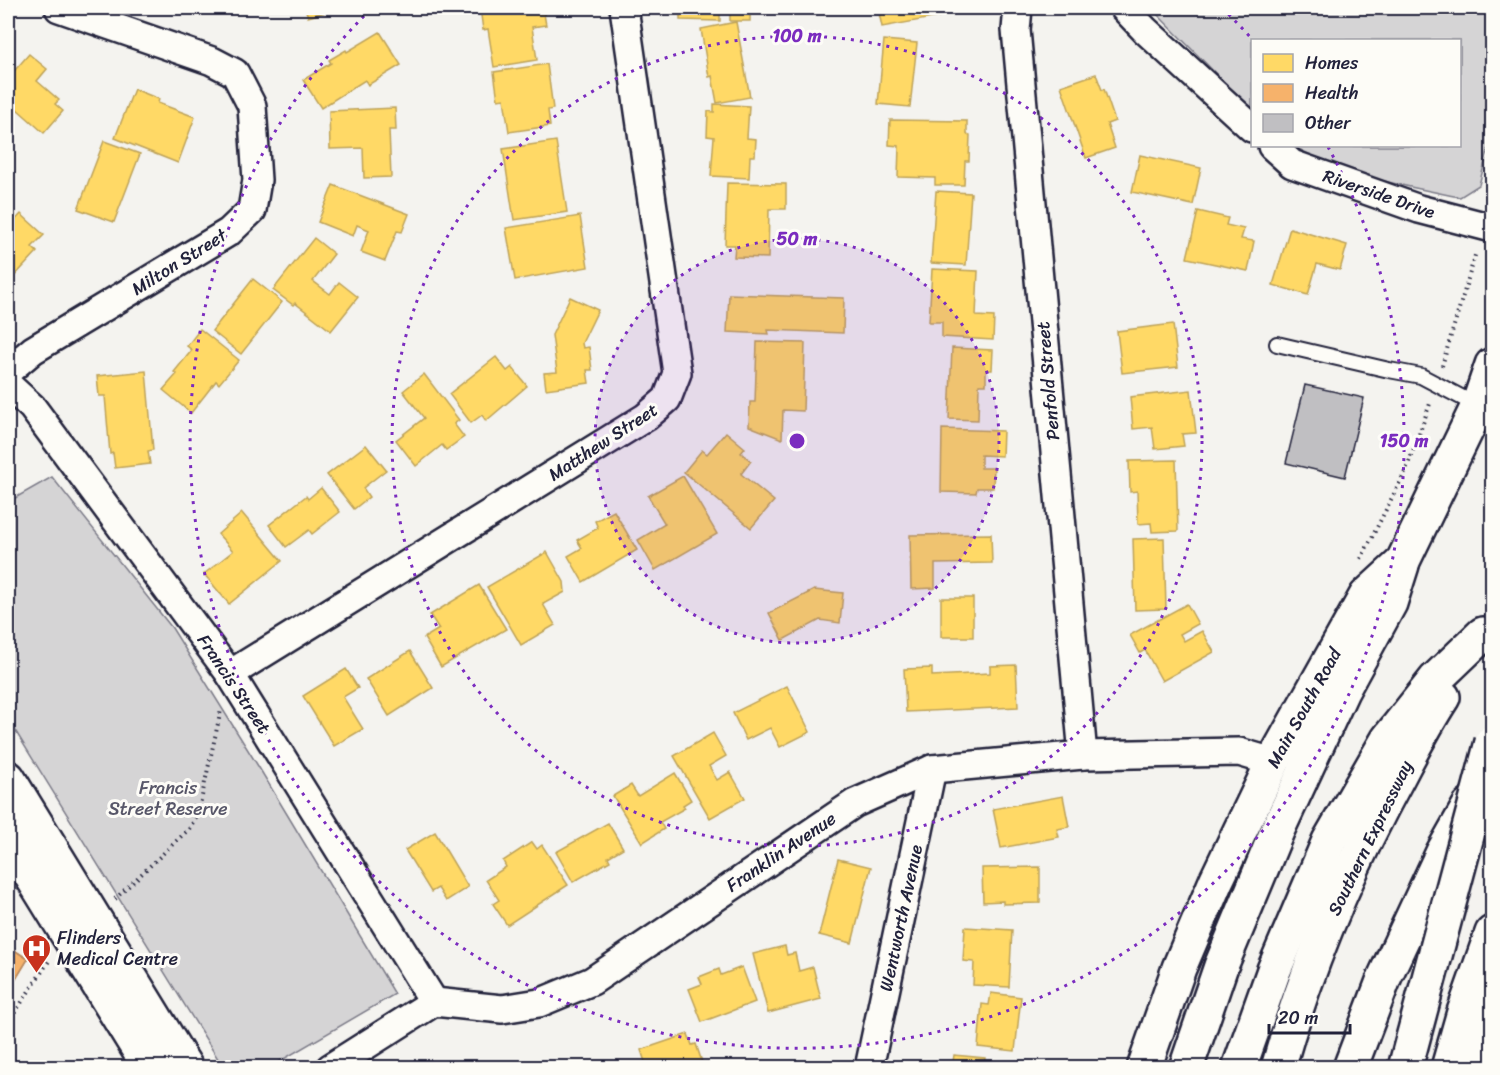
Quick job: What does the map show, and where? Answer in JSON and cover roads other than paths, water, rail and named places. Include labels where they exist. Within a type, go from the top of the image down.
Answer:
[{"type":"main road","name":"Main South Road","points":[[1144,1068],[1159,1019],[1206,903],[1273,762],[1366,596],[1402,563],[1478,406],[1492,365]]},
{"type":"main road","points":[[1186,1068],[1221,966],[1278,829],[1342,691],[1390,603],[1402,563]]},
{"type":"main road","points":[[1239,1068],[1274,970],[1329,841],[1388,739],[1435,680],[1488,629]]},
{"type":"main road","name":"Southern Expressway","points":[[1278,1068],[1312,963],[1373,822],[1431,715],[1488,629]]},
{"type":"main road","points":[[1405,1068],[1492,742]]},
{"type":"main road","points":[[1350,1068],[1385,976],[1443,852],[1492,763]]},
{"type":"main road","points":[[12,798],[95,919],[186,1068]]},
{"type":"main road","points":[[12,798],[150,1068]]},
{"type":"main road","points":[[1448,1068],[1464,1011],[1492,933]]},
{"type":"main road","points":[[1479,1068],[1492,1012]]},
{"type":"street","name":"Milton Street","points":[[8,371],[33,350],[229,232],[252,210],[257,180],[252,106],[235,74],[212,61],[59,8]]},
{"type":"street","name":"Matthew Street","points":[[230,674],[646,417],[666,399],[677,373],[624,8]]},
{"type":"street","name":"Penfold Street","points":[[1018,8],[1016,30],[1083,755]]},
{"type":"street","points":[[1124,8],[1251,127]]},
{"type":"street","name":"Riverside Drive","points":[[1273,147],[1292,164],[1419,209],[1492,228]]},
{"type":"street","name":"Francis Street","points":[[8,385],[32,407],[230,674],[434,1002]]},
{"type":"street","name":"Franklin Avenue","points":[[434,1002],[502,1009],[539,1003],[592,981],[855,802],[932,769],[1083,755],[1239,752],[1273,762]]},
{"type":"street","name":"Wentworth Avenue","points":[[869,1068],[932,769]]},
{"type":"street","points":[[330,1068],[434,1002]]},
{"type":"lane","points":[[1277,344],[1421,376],[1478,406]]},
{"type":"place","name":"Flinders Medical Centre","points":[[36,974]]},
{"type":"park label","name":"Francis Street Reserve","points":[[168,798]]}]
